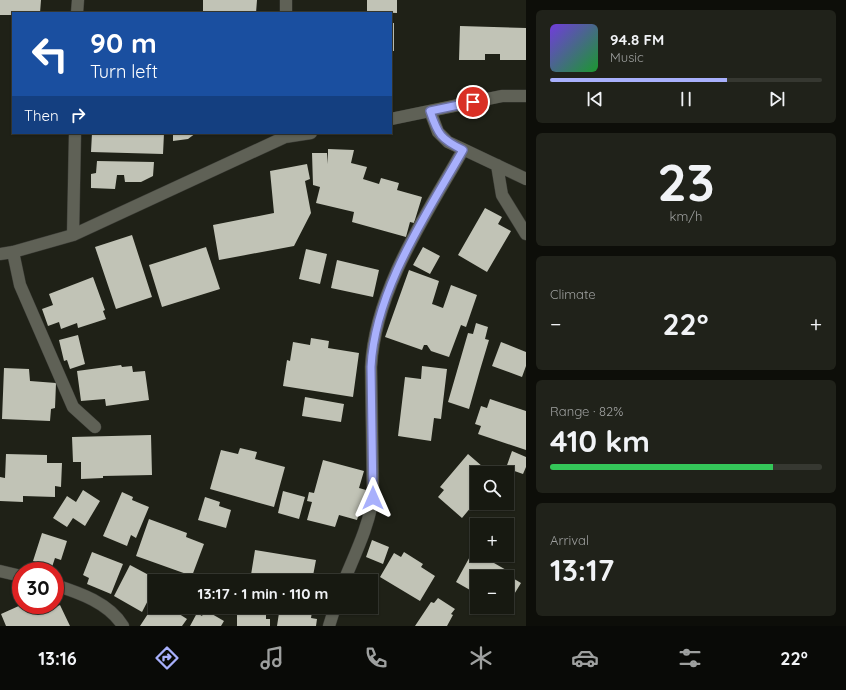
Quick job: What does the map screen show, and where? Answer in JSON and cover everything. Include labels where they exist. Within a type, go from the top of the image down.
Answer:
[{"type":"street","points":[[77,12],[78,0]]},
{"type":"street","points":[[286,0],[286,12]]},
{"type":"street","points":[[392,119],[502,96],[526,96]]},
{"type":"street","points":[[430,111],[438,132],[448,142],[526,179]]},
{"type":"street","points":[[73,235],[75,134]]},
{"type":"street","points":[[0,254],[13,252],[73,235],[285,135],[298,134]]},
{"type":"street","points":[[347,574],[371,511],[373,498],[371,367],[372,348],[376,331],[383,306],[409,247],[463,150]]},
{"type":"street","points":[[497,165],[502,195],[526,234]]},
{"type":"street","points":[[13,252],[20,285],[73,407],[95,427]]},
{"type":"street","points":[[0,571],[12,574]]},
{"type":"street","points":[[64,588],[105,606],[123,626]]},
{"type":"street","points":[[329,626],[333,614]]},
{"type":"building","points":[[0,0],[41,0],[40,12],[12,12],[12,15],[0,15]]},
{"type":"building","points":[[203,0],[257,0],[256,12],[203,12]]},
{"type":"building","points":[[367,0],[397,0],[397,13],[367,12]]},
{"type":"building","points":[[392,23],[394,23],[394,51],[392,51]]},
{"type":"building","points":[[460,26],[526,28],[526,60],[500,60],[500,54],[485,54],[485,60],[459,60]]},
{"type":"building","points":[[92,134],[164,134],[163,154],[91,152]]},
{"type":"building","points":[[173,134],[195,134],[188,139],[173,141]]},
{"type":"building","points":[[328,149],[354,150],[351,163],[367,167],[363,179],[379,184],[381,178],[399,183],[397,190],[422,197],[414,223],[410,222],[406,237],[352,222],[354,212],[316,203],[320,187],[313,185],[312,153],[327,153],[328,164]]},
{"type":"building","points":[[97,161],[154,162],[153,176],[141,182],[125,182],[124,175],[117,175],[115,189],[91,188],[91,174],[96,173]]},
{"type":"building","points":[[307,164],[310,179],[305,181],[311,213],[294,246],[219,260],[213,225],[274,213],[270,171]]},
{"type":"building","points":[[485,208],[502,217],[498,224],[511,231],[487,272],[458,255]]},
{"type":"building","points":[[132,235],[152,297],[116,309],[95,247]]},
{"type":"building","points":[[206,247],[220,289],[162,307],[149,265]]},
{"type":"building","points":[[423,247],[440,256],[430,274],[413,265]]},
{"type":"building","points":[[306,249],[327,254],[320,284],[299,279]]},
{"type":"building","points":[[337,260],[379,270],[373,297],[331,288]]},
{"type":"building","points":[[409,270],[439,281],[432,304],[443,308],[451,285],[477,295],[466,327],[461,325],[449,357],[431,351],[427,345],[424,345],[422,350],[385,337]]},
{"type":"building","points":[[93,277],[105,310],[103,311],[106,319],[78,328],[77,323],[61,329],[59,322],[48,326],[42,309],[53,305],[49,294]]},
{"type":"building","points":[[476,323],[488,327],[485,339],[489,340],[469,409],[448,402],[468,333],[473,334]]},
{"type":"building","points":[[78,335],[85,364],[70,369],[67,360],[64,361],[59,340]]},
{"type":"building","points":[[311,338],[329,341],[328,348],[359,353],[353,397],[283,386],[287,360],[290,361],[293,342],[310,345]]},
{"type":"building","points":[[501,342],[526,352],[526,366],[522,377],[492,366]]},
{"type":"building","points":[[121,365],[122,367],[132,366],[133,372],[145,371],[149,400],[106,406],[105,399],[81,401],[77,371]]},
{"type":"building","points":[[422,366],[447,369],[441,419],[434,418],[431,441],[398,436],[405,377],[421,379]]},
{"type":"building","points":[[4,368],[29,369],[30,381],[56,383],[55,408],[51,409],[50,421],[2,419]]},
{"type":"building","points":[[305,397],[344,404],[341,422],[302,416]]},
{"type":"building","points":[[490,399],[526,411],[526,450],[478,434],[481,426],[475,424],[481,406],[487,408]]},
{"type":"building","points":[[151,435],[152,475],[103,476],[103,478],[81,479],[81,462],[73,462],[72,437]]},
{"type":"building","points":[[240,448],[257,452],[255,459],[285,467],[274,507],[210,489],[221,450],[238,454]]},
{"type":"building","points":[[512,451],[526,457],[526,467],[523,474],[514,471],[514,466],[507,466]]},
{"type":"building","points":[[6,454],[47,455],[47,463],[62,463],[61,487],[55,486],[55,497],[23,496],[23,502],[0,501],[0,477],[5,478]]},
{"type":"building","points":[[468,454],[482,466],[470,466],[470,508],[462,518],[438,497],[444,490],[440,487]]},
{"type":"building","points":[[323,460],[364,471],[359,488],[366,490],[357,520],[339,515],[335,527],[307,520],[312,502],[307,501],[309,492],[314,493]]},
{"type":"building","points":[[83,490],[100,501],[85,526],[73,518],[67,527],[53,518],[67,496],[76,502]]},
{"type":"building","points":[[283,491],[305,497],[299,519],[278,513]]},
{"type":"building","points":[[122,492],[133,497],[132,500],[149,507],[136,538],[131,535],[127,546],[103,536]]},
{"type":"building","points":[[205,497],[220,502],[219,506],[231,510],[226,528],[198,520]]},
{"type":"building","points":[[149,519],[187,533],[186,537],[204,544],[193,574],[186,574],[136,556]]},
{"type":"building","points":[[42,533],[67,541],[61,560],[55,558],[54,562],[33,561]]},
{"type":"building","points":[[372,540],[389,547],[383,564],[366,557]]},
{"type":"building","points":[[255,550],[316,560],[313,574],[251,574]]},
{"type":"building","points":[[92,552],[123,564],[111,594],[87,584],[89,578],[83,575]]},
{"type":"building","points":[[404,552],[423,564],[421,567],[435,576],[420,601],[380,577],[394,553],[401,557]]},
{"type":"building","points":[[470,556],[470,562],[492,562],[506,570],[470,570],[470,590],[456,582]]},
{"type":"building","points":[[130,565],[148,575],[148,600],[142,612],[114,596]]},
{"type":"building","points":[[514,579],[521,583],[514,594]]},
{"type":"building","points":[[438,598],[455,609],[451,614],[453,615],[447,626],[415,626],[431,602],[434,603]]},
{"type":"building","points":[[12,609],[12,614],[64,613],[70,626],[6,626],[1,614]]},
{"type":"building","points":[[148,614],[179,614],[187,619],[182,626],[140,626]]},
{"type":"building","points":[[196,614],[202,616],[203,614],[212,614],[224,621],[221,626],[190,626]]},
{"type":"building","points":[[237,614],[266,614],[266,619],[270,619],[270,626],[237,626]]},
{"type":"building","points":[[279,614],[312,614],[311,618],[317,619],[316,626],[277,626]]},
{"type":"route","points":[[373,498],[371,367],[372,348],[376,331],[383,306],[409,247],[463,150],[443,138],[438,132],[430,111],[473,102]]}]
